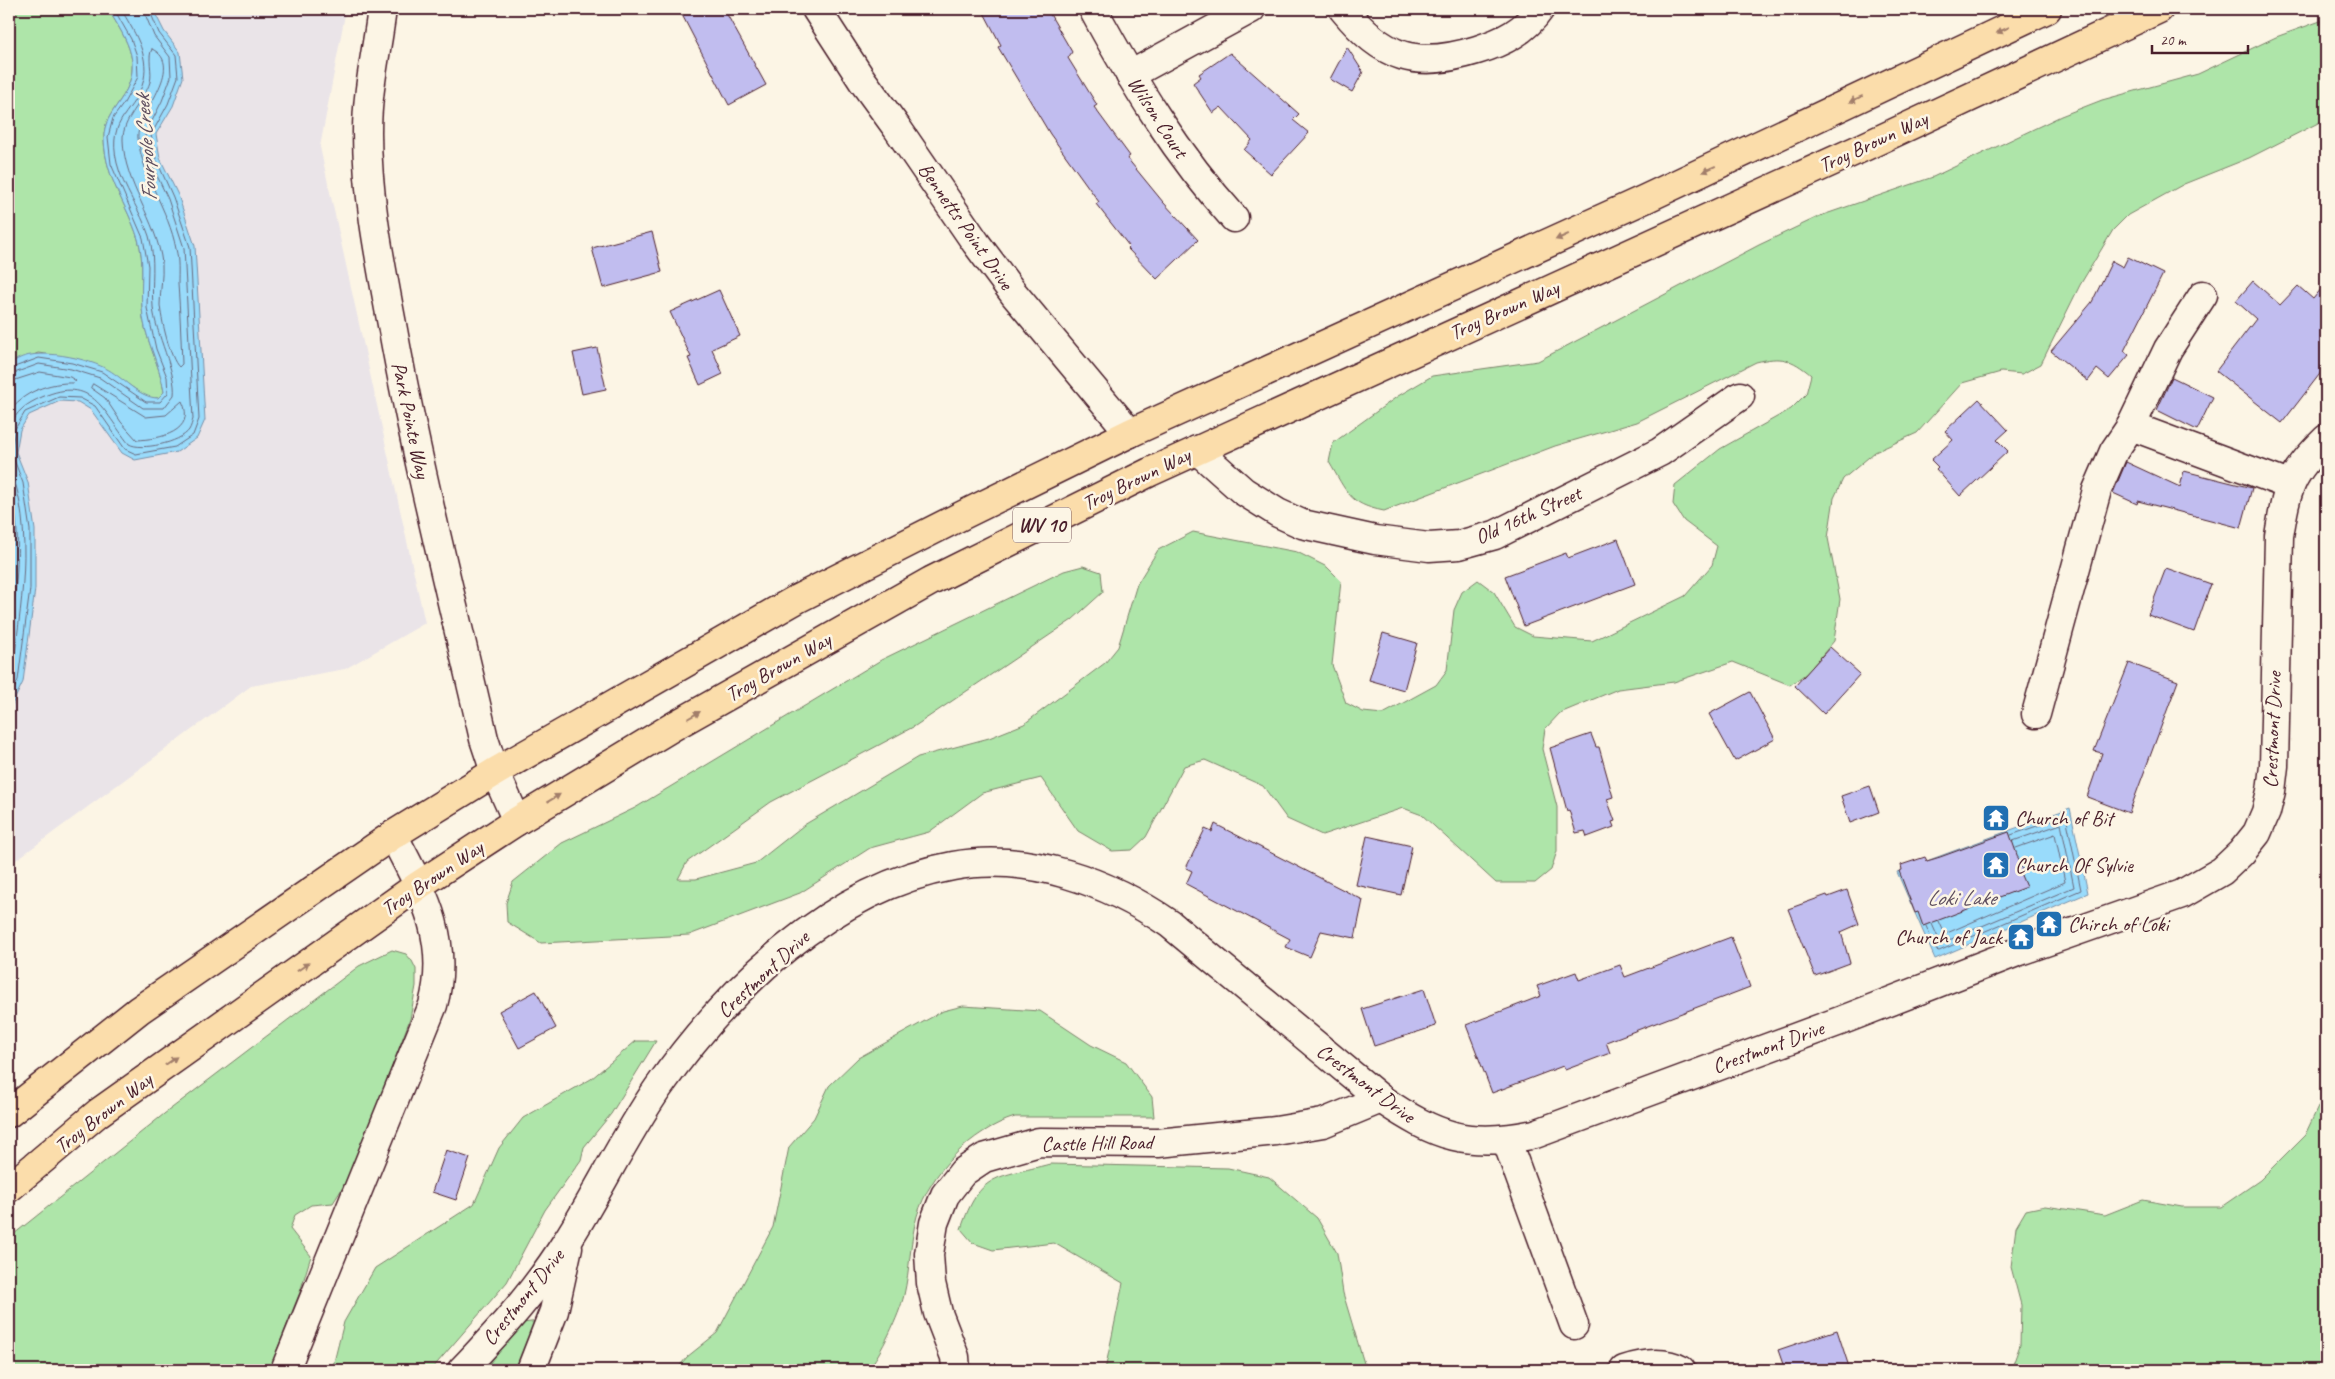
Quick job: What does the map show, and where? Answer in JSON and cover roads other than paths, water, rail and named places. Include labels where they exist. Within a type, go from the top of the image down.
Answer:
[{"type":"main road","name":"Troy Brown Way","points":[[9,1113],[139,1010],[393,834],[495,772],[797,600],[965,514],[1130,433],[1645,199],[2047,9]]},
{"type":"main road","name":"Troy Brown Way","points":[[9,1188],[98,1113],[419,885],[517,821],[674,726],[931,581],[1197,450],[1866,146],[2159,9]]},
{"type":"street","name":"Park Pointe Way","points":[[382,9],[373,57],[367,131],[368,168],[377,244],[413,434],[484,739],[495,772],[517,821]]},
{"type":"street","name":"Bennetts Point Drive","points":[[816,9],[862,80],[898,128],[1014,294],[1130,433]]},
{"type":"street","name":"Wilson Court","points":[[1093,9],[1130,75],[1187,163],[1234,218]]},
{"type":"street","points":[[1130,75],[1251,9]]},
{"type":"street","points":[[1343,9],[1358,27],[1379,44],[1403,55],[1427,60],[1450,58],[1506,39],[1523,29],[1540,9]]},
{"type":"street","points":[[2036,714],[2096,490],[2114,451],[2131,426],[2168,349],[2203,295]]},
{"type":"street","name":"Old 16th Street","points":[[1197,450],[1243,491],[1278,513],[1302,524],[1375,540],[1420,546],[1459,545],[1495,534],[1660,452],[1740,396]]},
{"type":"street","points":[[2131,426],[2289,485]]},
{"type":"street","name":"Crestmont Drive","points":[[462,1370],[548,1271],[658,1089],[724,1007],[770,962],[823,921],[889,886],[954,866],[988,863],[1018,865],[1056,872],[1116,892],[1140,904],[1191,941],[1382,1100],[1422,1125],[1443,1134],[1467,1140],[1506,1139],[1535,1134],[2017,952],[2182,894],[2222,871],[2241,854],[2257,833],[2266,812],[2274,766],[2279,536],[2289,485],[2297,470],[2326,439]]},
{"type":"street","points":[[286,1370],[380,1140],[437,991],[440,966],[438,945],[432,919],[419,885],[393,834]]},
{"type":"street","name":"Castle Hill Road","points":[[956,1370],[955,1357],[938,1313],[931,1283],[929,1254],[934,1223],[945,1196],[963,1172],[977,1163],[1006,1151],[1039,1142],[1158,1143],[1276,1131],[1324,1123],[1382,1100]]},
{"type":"street","points":[[1506,1139],[1574,1325]]},
{"type":"street","points":[[531,1370],[554,1311],[563,1278],[569,1238]]},
{"type":"street","points":[[1624,1370],[1657,1363],[1674,1366],[1681,1370]]},
{"type":"water","name":"Fourpole Creek","points":[[108,9],[153,9],[164,31],[180,52],[183,78],[173,106],[156,134],[160,158],[178,195],[195,246],[205,420],[197,438],[177,452],[135,460],[122,453],[91,410],[78,402],[60,401],[29,415],[20,430],[16,452],[28,482],[35,530],[35,589],[23,682],[9,711],[9,366],[17,359],[28,355],[41,354],[69,357],[105,368],[137,391],[151,397],[158,398],[164,392],[143,318],[141,256],[138,239],[113,180],[106,155],[104,134],[106,124],[127,89],[132,65],[127,43]]},
{"type":"water","name":"Loki Lake","points":[[2070,808],[2088,893],[1935,959],[1897,872]]},
{"type":"place","name":"Church of Bit","points":[[1996,818]]},
{"type":"place","name":"Church Of Sylvie","points":[[1996,865]]},
{"type":"place","name":"Chirch of Loki","points":[[2049,924]]},
{"type":"place","name":"Church of Jack","points":[[2021,937]]}]
